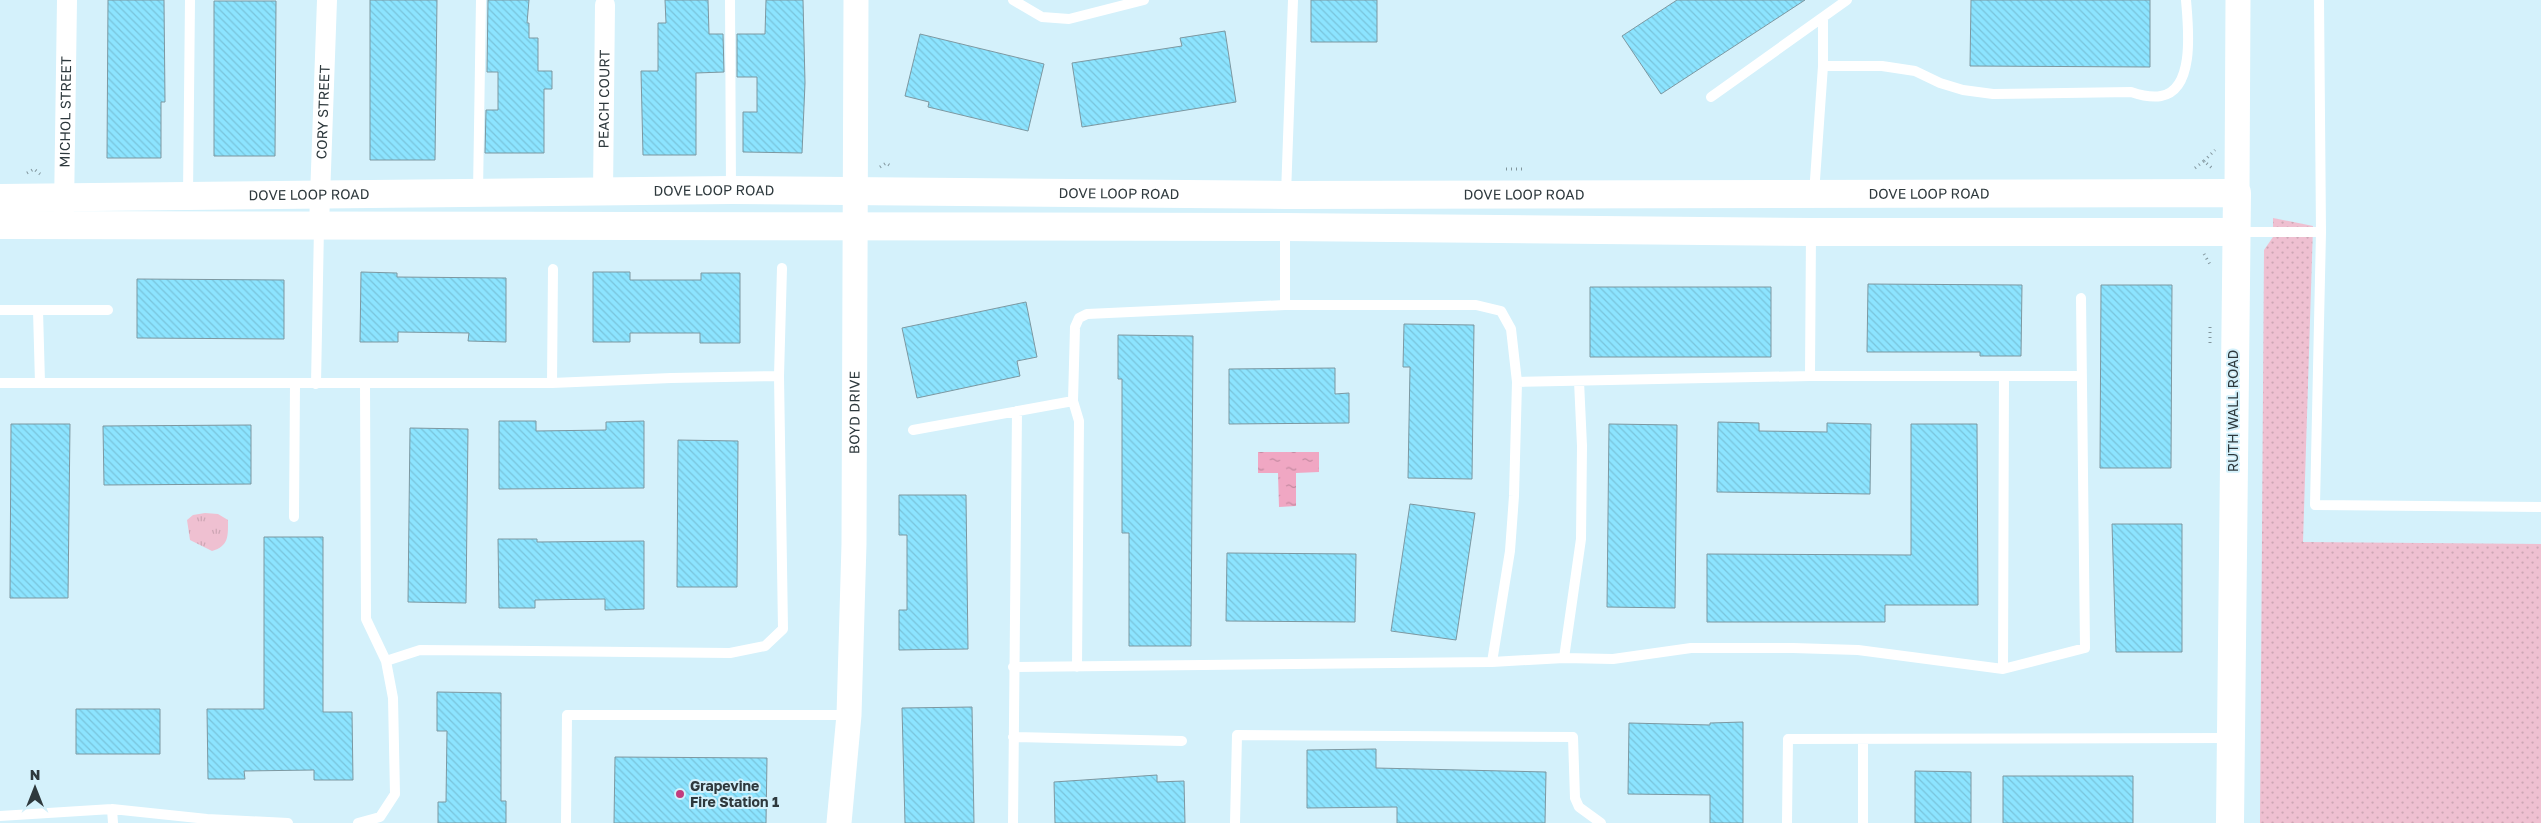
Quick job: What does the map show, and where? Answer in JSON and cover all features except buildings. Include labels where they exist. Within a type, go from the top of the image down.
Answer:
[{"type":"main road","name":"DOVE LOOP ROAD","points":[[0,198],[320,193],[603,193],[731,190],[856,193],[1286,195],[2237,193]]},
{"type":"main road","name":"RUTH WALL ROAD","points":[[2230,823],[2235,232],[2237,193]]},
{"type":"main road","points":[[1285,227],[1286,195]]},
{"type":"main road","points":[[1811,232],[1814,195]]},
{"type":"main road","points":[[0,225],[1285,227],[1811,232],[2235,232]]},
{"type":"street","name":"MICHOL STREET","points":[[64,225],[67,0]]},
{"type":"street","name":"CORY STREET","points":[[319,226],[327,0]]},
{"type":"street","name":"BOYD DRIVE","points":[[839,823],[850,715],[857,227],[856,0]]},
{"type":"street","name":"RUTH WALL ROAD","points":[[2237,193],[2238,0]]},
{"type":"street","name":"PEACH COURT","points":[[603,193],[605,5]]},
{"type":"lane","points":[[188,195],[190,0]]},
{"type":"lane","points":[[478,193],[481,0]]},
{"type":"lane","points":[[730,0],[731,190]]},
{"type":"lane","points":[[1013,0],[1042,17],[1069,19],[1144,0]]},
{"type":"lane","points":[[1286,195],[1293,0]]},
{"type":"lane","points":[[1711,97],[1848,0]]},
{"type":"lane","points":[[1823,66],[1882,66],[1916,70],[1940,83],[1963,90],[1993,94],[2130,92],[2146,96],[2162,96],[2176,88],[2183,77],[2187,60],[2186,0]]},
{"type":"lane","points":[[2319,0],[2321,232],[2315,505],[2541,507]]},
{"type":"lane","points":[[1814,195],[1823,66],[1823,19]]},
{"type":"lane","points":[[316,384],[319,226]]},
{"type":"lane","points":[[1285,227],[1285,305]]},
{"type":"lane","points":[[1810,376],[1811,232]]},
{"type":"lane","points":[[2235,232],[2321,232]]},
{"type":"lane","points":[[386,661],[420,650],[730,653],[765,646],[783,629],[779,376],[782,268]]},
{"type":"lane","points":[[552,383],[553,269]]},
{"type":"lane","points":[[1013,667],[1492,662],[1564,658],[1613,659],[1691,648],[1793,648],[1858,650],[2003,669],[2085,648],[2082,298]]},
{"type":"lane","points":[[1077,667],[1079,422],[1073,401],[1075,327],[1079,318],[1087,314],[1285,305],[1476,305],[1501,311],[1511,329],[1517,382],[1514,496],[1510,551],[1492,662]]},
{"type":"lane","points":[[0,310],[108,310]]},
{"type":"lane","points":[[38,310],[40,383]]},
{"type":"lane","points":[[0,383],[552,383],[779,376]]},
{"type":"lane","points":[[1517,382],[1810,376],[2082,376]]},
{"type":"lane","points":[[2003,669],[2004,376]]},
{"type":"lane","points":[[1564,658],[1581,539],[1582,446],[1580,381]]},
{"type":"lane","points":[[358,823],[380,817],[395,794],[393,698],[386,661],[366,619],[365,383]]},
{"type":"lane","points":[[294,517],[295,384]]},
{"type":"lane","points":[[913,430],[1073,401]]},
{"type":"lane","points":[[1013,823],[1013,667],[1017,411]]},
{"type":"lane","points":[[566,823],[567,715],[850,715]]},
{"type":"lane","points":[[1235,823],[1237,735],[1574,737],[1575,798],[1580,807],[1601,823]]},
{"type":"lane","points":[[1014,737],[1182,741]]},
{"type":"lane","points":[[1787,823],[1788,739],[2231,738]]},
{"type":"lane","points":[[1863,739],[1863,823]]},
{"type":"lane","points":[[0,816],[112,810],[207,819],[288,823]]},
{"type":"lane","points":[[112,810],[113,823]]},
{"type":"green space","points":[[2273,218],[2313,226],[2303,542],[2541,544],[2541,823],[2260,823],[2264,250],[2273,237]]},
{"type":"green space","points":[[205,513],[218,514],[228,520],[225,543],[212,551],[190,540],[187,520],[193,515]]},
{"type":"water","points":[[1258,452],[1319,452],[1319,472],[1296,473],[1296,506],[1279,507],[1278,473],[1258,473]]},
{"type":"place","name":"Grapevine Fire Station 1","points":[[680,794]]}]
